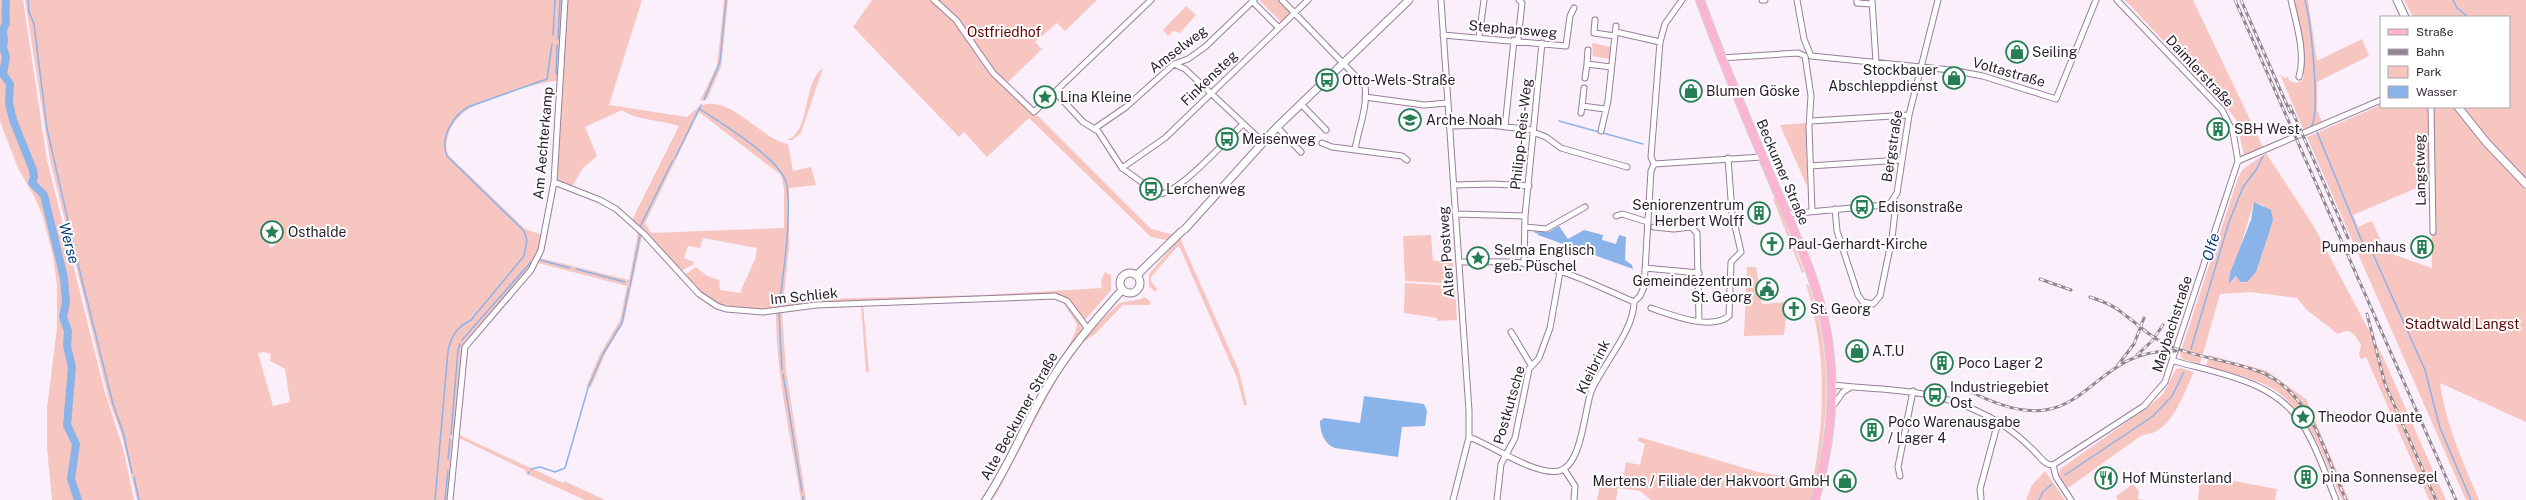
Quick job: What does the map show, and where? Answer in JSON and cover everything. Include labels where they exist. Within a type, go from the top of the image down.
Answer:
[{"type":"main road","name":"Beckumer Straße","points":[[1700,0],[1721,58],[1787,214],[1818,295],[1828,341],[1832,385],[1831,411],[1826,452],[1815,500]]},
{"type":"street","name":"Am Aechterkamp","points":[[450,500],[465,347],[537,261],[541,250],[554,182],[565,0]]},
{"type":"street","points":[[934,0],[956,20],[993,73],[1034,112],[1151,0]]},
{"type":"street","points":[[1282,0],[1362,80],[1365,86],[1365,97],[1355,150]]},
{"type":"street","name":"Finkensteg","points":[[1122,168],[1156,145],[1308,0]]},
{"type":"street","points":[[1122,290],[1129,293],[1136,292],[1140,283],[1137,276],[1184,230],[1277,127],[1409,0]]},
{"type":"street","name":"Alter Postweg","points":[[1441,0],[1456,214],[1469,437],[1453,500]]},
{"type":"street","points":[[1479,37],[1484,0]]},
{"type":"street","points":[[1505,127],[1522,4],[1519,0]]},
{"type":"street","name":"Kleibrink","points":[[1564,469],[1577,452],[1591,393],[1626,328],[1634,310],[1634,302],[1642,294],[1651,171],[1654,164],[1651,157],[1660,42],[1665,24],[1682,0]]},
{"type":"street","points":[[1798,0],[1804,39],[1807,43],[1808,86],[1811,96],[1810,166],[1812,211]]},
{"type":"street","points":[[1857,0],[1857,3],[1872,2],[1876,62]]},
{"type":"street","name":"Bergstraße","points":[[1835,209],[1837,231],[1858,295],[1863,302],[1873,304],[1877,302],[1881,292],[1892,238],[1895,212],[1891,202],[1897,193],[1909,115],[1938,0]]},
{"type":"street","name":"Voltastraße","points":[[1921,67],[1983,76],[2056,99],[2096,0]]},
{"type":"street","name":"Daimlerstraße","points":[[2117,0],[2222,110],[2233,132],[2238,162]]},
{"type":"street","points":[[2291,0],[2301,67],[2299,76]]},
{"type":"street","points":[[2397,0],[2405,16]]},
{"type":"street","points":[[1253,1],[1279,28]]},
{"type":"street","name":"Amselweg","points":[[1094,129],[1126,107],[1174,64],[1188,59],[1205,47],[1253,1]]},
{"type":"street","name":"Stephansweg","points":[[1443,35],[1516,40],[1566,46],[1570,16],[1574,8]]},
{"type":"street","points":[[1596,20],[1594,33],[1615,34],[1660,42]]},
{"type":"street","points":[[1601,131],[1616,26]]},
{"type":"street","name":"Philipp-Reis-Weg","points":[[1524,264],[1525,216],[1542,43]]},
{"type":"street","points":[[1585,78],[1588,50]]},
{"type":"street","points":[[1721,58],[1798,53],[1815,57],[1921,67]]},
{"type":"street","points":[[1185,69],[1188,59]]},
{"type":"street","points":[[1174,64],[1185,69],[1263,142]]},
{"type":"street","points":[[1587,64],[1611,67]]},
{"type":"street","points":[[1581,113],[1584,88]]},
{"type":"street","points":[[1055,92],[1082,122],[1094,129],[1122,168],[1156,193],[1164,194],[1195,172],[1243,124]]},
{"type":"street","points":[[1365,97],[1424,105],[1448,103]]},
{"type":"street","points":[[2238,162],[2380,100]]},
{"type":"street","points":[[1301,104],[1326,130]]},
{"type":"street","points":[[1582,106],[1605,109]]},
{"type":"street","name":"Langstweg","points":[[2431,108],[2433,232]]},
{"type":"street","points":[[2459,108],[2486,142],[2526,184]]},
{"type":"street","points":[[1811,121],[1909,115]]},
{"type":"street","points":[[1449,126],[1505,127],[1533,131],[1546,137],[1560,148],[1627,167]]},
{"type":"street","points":[[1277,127],[1301,152]]},
{"type":"street","points":[[1322,143],[1332,147],[1402,156],[1407,160]]},
{"type":"street","points":[[1654,164],[1728,158],[1762,157]]},
{"type":"street","points":[[1651,308],[1688,321],[1724,320],[1729,316],[1731,262],[1741,252],[1732,213],[1728,158]]},
{"type":"street","points":[[1810,166],[1901,160]]},
{"type":"street","name":"Maybachstraße","points":[[2053,465],[2144,406],[2165,382],[2174,360],[2238,162]]},
{"type":"street","name":"Im Schliek","points":[[554,182],[600,200],[616,209],[644,234],[699,294],[716,306],[726,309],[764,312],[816,305],[1055,296],[1067,301],[1088,329]]},
{"type":"street","points":[[1454,185],[1492,184],[1529,186]]},
{"type":"street","points":[[1787,214],[1891,202]]},
{"type":"street","points":[[1525,227],[1546,228],[1578,209],[1585,207]]},
{"type":"street","points":[[1456,214],[1525,216]]},
{"type":"street","points":[[1616,216],[1622,214],[1648,222]]},
{"type":"street","points":[[1654,227],[1674,229],[1691,227],[1697,233],[1699,321]]},
{"type":"street","points":[[1459,262],[1524,264],[1560,272],[1634,302]]},
{"type":"street","points":[[1645,268],[1699,273]]},
{"type":"street","name":"Alte Beckumer Straße","points":[[986,500],[1015,452],[1046,388],[1073,347],[1122,290],[1119,284],[1123,275],[1129,272],[1137,276]]},
{"type":"street","name":"Postkutsche","points":[[1497,500],[1501,464],[1515,438],[1530,365],[1539,358],[1550,328],[1560,272]]},
{"type":"street","points":[[1511,332],[1530,365]]},
{"type":"street","points":[[2174,360],[2263,387],[2284,401],[2304,426],[2336,500]]},
{"type":"street","points":[[1832,385],[1913,391],[1954,401],[1998,422],[2024,442],[2046,464],[2053,465],[2056,477],[2071,500]]},
{"type":"street","points":[[1831,411],[1836,399],[1851,387]]},
{"type":"street","points":[[1900,476],[1898,467],[1913,391]]},
{"type":"street","points":[[1981,498],[1980,489],[1998,422]]},
{"type":"street","points":[[1469,437],[1538,469],[1555,471],[1564,469],[1575,486],[1574,500]]},
{"type":"green space","points":[[0,0],[23,0],[47,160],[104,389],[124,452],[134,500],[52,500],[47,448],[47,409],[57,327],[57,285],[53,256],[43,217],[35,198],[18,168],[0,121]]},
{"type":"green space","name":"Osthalde","points":[[25,0],[563,0],[558,81],[526,87],[474,106],[462,114],[453,124],[446,143],[448,155],[525,229],[542,235],[540,249],[529,269],[463,347],[454,432],[451,438],[453,440],[448,500],[137,500],[123,439],[109,400],[50,160]],"holes":[[[265,227],[276,227],[279,233],[276,244],[271,248],[263,234]],[[263,352],[271,354],[270,361],[285,369],[290,402],[273,406],[258,353]]]},
{"type":"green space","points":[[567,0],[642,0],[609,105],[687,117],[705,104],[718,105],[728,108],[778,141],[788,144],[793,171],[811,167],[816,185],[789,188],[789,247],[783,304],[818,299],[985,295],[1102,288],[1101,280],[1105,272],[1111,275],[1111,290],[1085,320],[1066,297],[1057,294],[848,301],[764,311],[717,304],[700,293],[686,274],[696,267],[707,276],[719,280],[720,290],[740,293],[755,259],[757,248],[703,238],[700,248],[688,246],[684,258],[694,262],[694,264],[681,271],[632,220],[679,126],[641,118],[622,110],[585,127],[597,156],[583,168],[572,187],[560,182],[556,177]],"holes":[[[699,112],[781,175],[784,188],[784,228],[651,233],[645,223]]]},
{"type":"green space","points":[[724,0],[728,0],[721,67],[707,99],[700,101],[717,66]]},
{"type":"green space","points":[[872,0],[930,0],[934,2],[955,23],[988,69],[1032,115],[1038,116],[1151,229],[1174,235],[1167,240],[1151,237],[1029,118],[987,157],[964,132],[959,137],[853,27]]},
{"type":"green space","name":"Ostfriedhof","points":[[937,0],[1097,0],[1065,31],[1057,23],[1035,42],[1042,49],[1006,84],[956,18]]},
{"type":"green space","points":[[1259,0],[1279,0],[1291,13],[1281,22]]},
{"type":"green space","points":[[2125,0],[2193,0],[2264,149],[2246,156],[2244,155],[2236,120],[2231,113]]},
{"type":"green space","points":[[2293,0],[2308,0],[2317,61],[2362,39],[2369,56],[2317,82],[2317,110],[2323,124],[2304,131],[2280,74],[2285,78],[2288,77],[2289,80],[2295,83],[2302,81],[2304,76]]},
{"type":"green space","name":"Stadtwald Langst","points":[[2404,0],[2526,0],[2526,422],[2440,383],[2446,414],[2461,457],[2479,500],[2466,500],[2307,137],[2380,105],[2380,108],[2510,108],[2510,16],[2412,16]],"holes":[[[2431,182],[2432,268],[2386,252],[2372,221],[2358,227],[2353,215]]]},
{"type":"green space","points":[[1186,6],[1196,15],[1180,33],[1173,31],[1168,36],[1163,30]]},
{"type":"green space","points":[[1592,43],[1611,47],[1609,59],[1593,56]]},
{"type":"green space","points":[[823,68],[801,133],[792,140],[786,140],[794,136],[799,128],[812,84],[816,75]]},
{"type":"green space","points":[[1806,123],[1807,181],[1807,186],[1780,125]]},
{"type":"green space","points":[[2266,153],[2313,225],[2383,357],[2446,500],[2429,500],[2366,357],[2361,359],[2359,355],[2361,345],[2357,338],[2352,333],[2346,331],[2338,334],[2307,310],[2297,298],[2250,292],[2220,294],[2200,364],[2182,359],[2180,354],[2238,178],[2242,170]],"holes":[[[2254,202],[2263,205],[2273,220],[2256,272],[2244,283],[2238,280],[2237,276],[2229,284]]]},
{"type":"green space","points":[[1773,199],[1776,199],[1804,272],[1802,273]]},
{"type":"green space","points":[[638,232],[642,236],[624,321],[605,354],[591,387],[586,387],[599,356],[620,320],[627,286],[538,263],[540,258],[629,280]]},
{"type":"green space","points":[[1431,235],[1433,261],[1453,260],[1455,284],[1405,281],[1403,236]]},
{"type":"green space","points":[[1180,238],[1239,371],[1247,405],[1244,405],[1237,378],[1178,246],[1151,277],[1151,281],[1157,289],[1156,292],[1149,287],[1149,274]]},
{"type":"green space","points":[[1747,267],[1756,267],[1762,304],[1788,302],[1784,335],[1744,336]]},
{"type":"green space","points":[[1405,283],[1455,286],[1457,320],[1437,321],[1437,318],[1404,313]]},
{"type":"green space","points":[[1806,284],[1809,286],[1820,325],[1826,384],[1824,424],[1819,466],[1815,479],[1813,479],[1820,430],[1822,381],[1813,308]]},
{"type":"green space","points":[[1144,297],[1151,302],[1149,305],[1123,305],[1095,334],[1082,343],[1060,373],[998,491],[992,500],[988,500],[1060,370],[1086,336],[1119,303],[1141,299]]},
{"type":"green space","points":[[1064,303],[1072,310],[1079,320],[1082,329],[1081,332],[1066,353],[984,500],[980,500],[997,474],[1039,393],[1072,339],[1077,324]]},
{"type":"green space","points":[[861,305],[863,305],[869,372],[866,372]]},
{"type":"green space","points":[[776,313],[782,313],[786,370],[806,500],[801,500],[781,383],[778,360]]},
{"type":"green space","points":[[2209,355],[2267,371],[2306,399],[2349,500],[2342,500],[2313,434],[2292,405],[2264,384],[2243,376],[2206,366]]},
{"type":"green space","points":[[2181,368],[2194,372],[2181,401],[2169,420],[2161,428],[2152,433],[2142,435],[2068,488],[2059,475],[2060,469],[2144,410],[2163,394],[2176,369]]},
{"type":"green space","points":[[457,434],[563,483],[564,481],[605,500],[585,500],[527,474],[525,470],[457,437]]},
{"type":"green space","points":[[1639,437],[1758,472],[1815,482],[1811,500],[1651,500],[1640,491],[1618,488],[1619,481],[1623,481],[1626,462],[1640,465],[1645,444],[1638,441]]},
{"type":"green space","points":[[2045,471],[2065,500],[2026,500],[2032,485]]},
{"type":"green space","points":[[2202,475],[2277,489],[2275,500],[2198,500],[2200,476]]},
{"type":"green space","points":[[2133,484],[2139,491],[2138,499],[2146,500],[2118,500],[2116,496]]},
{"type":"green space","points":[[1600,485],[1618,487],[1616,500],[1597,500]]},
{"type":"water","points":[[2254,202],[2271,210],[2273,220],[2256,272],[2247,282],[2240,282],[2236,276],[2229,284],[2230,273],[2251,220]]},
{"type":"water","points":[[1559,226],[1568,239],[1584,230],[1603,235],[1602,240],[1616,244],[1619,235],[1626,237],[1625,260],[1632,265],[1633,269],[1538,235],[1539,232],[1549,232]]},
{"type":"water","points":[[1364,396],[1424,404],[1427,411],[1425,426],[1402,427],[1398,457],[1335,448],[1325,441],[1320,421],[1324,418],[1360,423]]},
{"type":"waterway","name":"Werse","points":[[6,0],[6,23],[3,31],[3,48],[6,56],[3,74],[10,84],[9,103],[13,120],[33,170],[34,177],[32,183],[44,195],[64,278],[66,302],[63,317],[68,331],[67,346],[72,367],[67,425],[76,444],[71,479],[78,500]]},
{"type":"waterway","points":[[28,0],[29,12],[34,24],[47,129],[78,264],[113,404],[123,432],[132,473]]},
{"type":"waterway","points":[[553,35],[555,0]]},
{"type":"waterway","points":[[558,39],[560,0]]},
{"type":"waterway","points":[[704,100],[720,62],[726,0]]},
{"type":"waterway","name":"Olfe","points":[[2305,0],[2314,64],[2315,101],[2312,126]]},
{"type":"waterway","points":[[2453,0],[2457,8],[2467,16]]},
{"type":"waterway","points":[[435,500],[448,351],[451,341],[455,332],[471,320],[524,256],[527,240],[524,231],[447,156],[445,149],[446,135],[452,122],[468,107],[547,79],[552,44]]},
{"type":"waterway","points":[[556,74],[557,45]]},
{"type":"waterway","points":[[675,158],[701,105]]},
{"type":"waterway","points":[[700,109],[758,149],[778,168],[784,177],[787,188],[788,221],[779,308]]},
{"type":"waterway","points":[[1559,121],[1643,144]]},
{"type":"waterway","points":[[2317,132],[2363,244],[2373,254],[2425,370],[2440,428],[2471,500]]},
{"type":"waterway","name":"Olfe","points":[[2191,349],[2229,222],[2243,187],[2256,170],[2263,156]]},
{"type":"waterway","points":[[640,227],[673,160]]},
{"type":"waterway","points":[[1535,232],[1541,234]]},
{"type":"waterway","points":[[630,286],[640,236]]},
{"type":"waterway","points":[[540,260],[570,268]]},
{"type":"waterway","points":[[462,340],[531,262]]},
{"type":"waterway","points":[[576,269],[625,282]]},
{"type":"waterway","points":[[531,469],[540,467],[555,472],[565,468],[588,388],[603,354],[622,323],[629,288]]},
{"type":"waterway","points":[[779,313],[782,370]]},
{"type":"waterway","points":[[451,434],[458,350],[460,344]]},
{"type":"waterway","name":"Olfe","points":[[2065,475],[2153,416],[2172,396],[2184,372]]},
{"type":"waterway","points":[[783,374],[802,492]]},
{"type":"waterway","points":[[448,459],[450,439]]},
{"type":"waterway","points":[[445,500],[448,471]]},
{"type":"waterway","points":[[134,477],[139,500]]},
{"type":"waterway","name":"Olfe","points":[[2039,500],[2043,492],[2052,484]]},
{"type":"railway","points":[[2235,0],[2456,500]]},
{"type":"railway","points":[[2241,0],[2290,112]]},
{"type":"railway","points":[[2290,106],[2348,238]]},
{"type":"railway","points":[[2040,279],[2071,290]]},
{"type":"railway","points":[[2090,297],[2117,309],[2150,335],[2167,345],[2188,353],[2255,370],[2274,379],[2290,391],[2303,407],[2313,424],[2346,500]]},
{"type":"railway","points":[[2367,314],[2385,384],[2436,500]]},
{"type":"railway","points":[[2118,365],[2134,344],[2144,318]]},
{"type":"railway","points":[[2137,355],[2152,341],[2163,325]]},
{"type":"railway","points":[[1964,388],[2005,406],[2037,411],[2061,406],[2081,394],[2120,365],[2144,354],[2176,351]]},
{"type":"place","name":"Seiling","points":[[2017,52]]},
{"type":"place","name":"Stockbauer Abschleppdienst","points":[[1954,78]]},
{"type":"place","name":"Otto-Wels-Straße","points":[[1327,80]]},
{"type":"place","name":"Blumen Göske","points":[[1691,91]]},
{"type":"place","name":"Lina Kleine","points":[[1045,97]]},
{"type":"place","name":"Arche Noah","points":[[1410,120]]},
{"type":"place","name":"SBH West","points":[[2218,129]]},
{"type":"place","name":"Meisenweg","points":[[1227,139]]},
{"type":"place","name":"Lerchenweg","points":[[1151,189]]},
{"type":"place","name":"Edisonstraße","points":[[1862,207]]},
{"type":"place","name":"Seniorenzentrum Herbert Wolff","points":[[1759,213]]},
{"type":"place","name":"Osthalde","points":[[272,232]]},
{"type":"place","name":"Paul-Gerhardt-Kirche","points":[[1772,244]]},
{"type":"place","name":"Pumpenhaus","points":[[2422,247]]},
{"type":"place","name":"Selma Englisch geb. Püschel","points":[[1478,258]]},
{"type":"place","name":"Gemeindezentrum St. Georg","points":[[1767,289]]},
{"type":"place","name":"St. Georg","points":[[1794,309]]},
{"type":"place","name":"A.T.U","points":[[1857,351]]},
{"type":"place","name":"Poco Lager 2","points":[[1942,363]]},
{"type":"place","name":"Industriegebiet Ost","points":[[1935,395]]},
{"type":"place","name":"Theodor Quante","points":[[2303,417]]},
{"type":"place","name":"Poco Warenausgabe / Lager 4","points":[[1872,430]]},
{"type":"place","name":"pina Sonnensegel","points":[[2306,477]]},
{"type":"place","name":"Hof Münsterland","points":[[2106,478]]},
{"type":"place","name":"Mertens / Filiale der Hakvoort GmbH","points":[[1845,481]]}]
